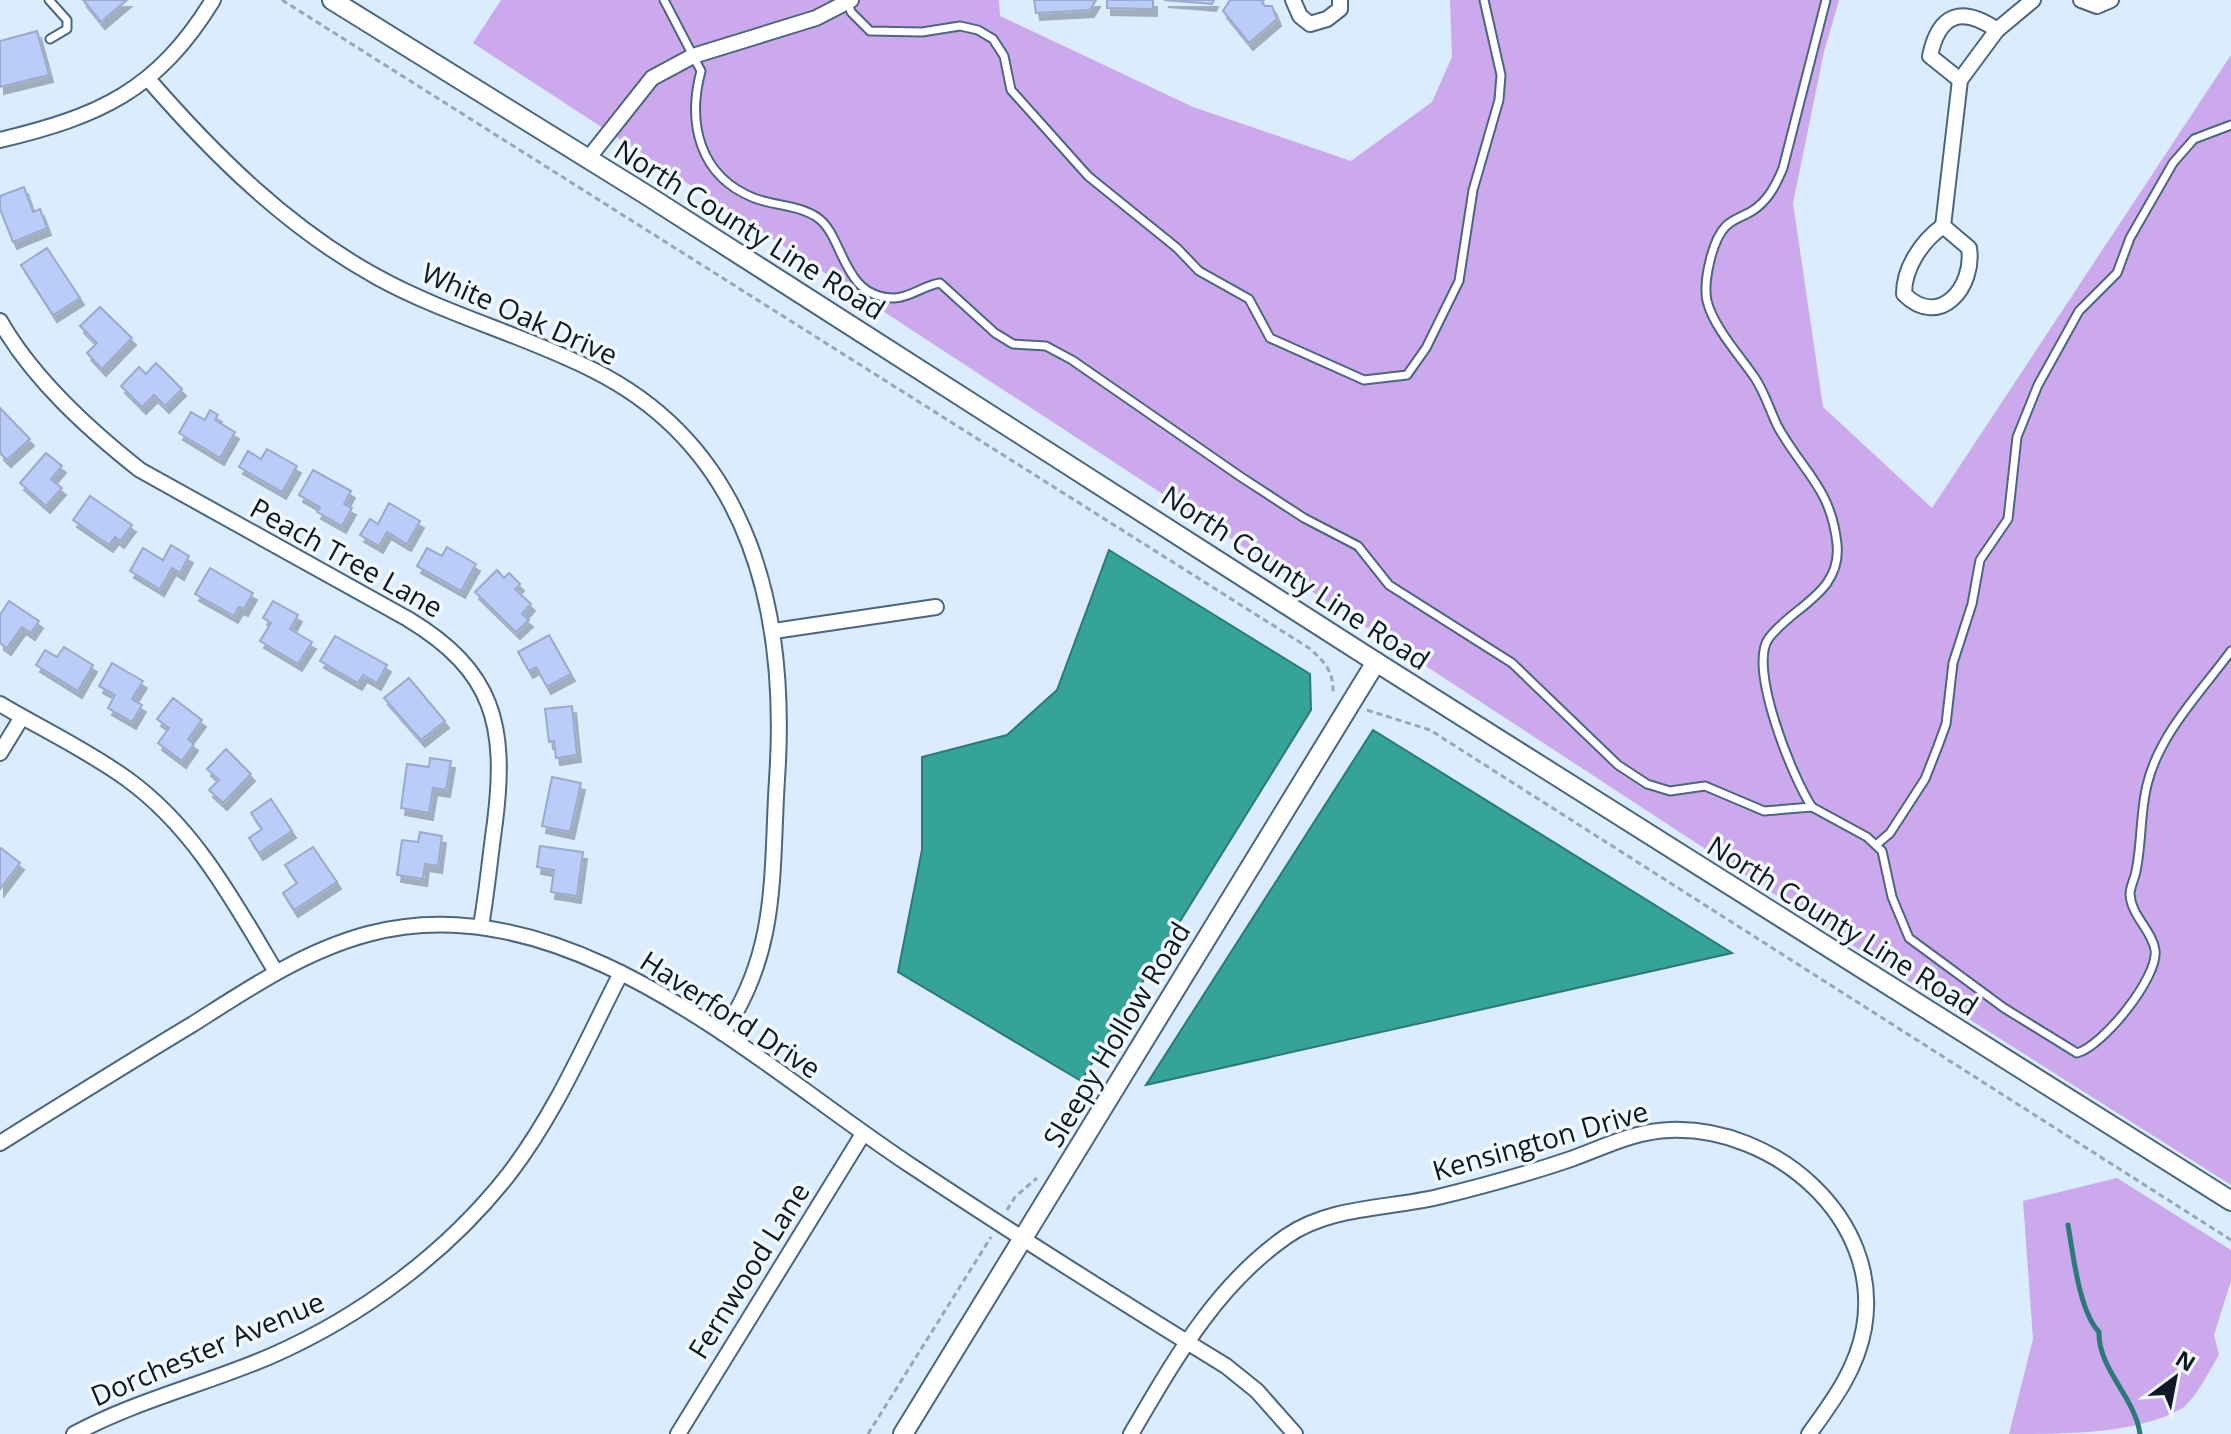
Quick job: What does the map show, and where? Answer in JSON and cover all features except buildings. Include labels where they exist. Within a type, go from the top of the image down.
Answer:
[{"type":"street","points":[[0,140],[89,114],[149,80],[213,0]]},
{"type":"street","name":"North County Line Road","points":[[332,0],[2231,1201]]},
{"type":"street","points":[[1293,0],[1300,16],[1310,24],[1340,9],[1340,0]]},
{"type":"street","points":[[1943,226],[1969,248],[1972,264],[1951,302],[1935,309],[1916,306],[1904,294],[1904,276],[1929,237],[1943,226],[1960,80],[1997,30],[2033,0]]},
{"type":"street","points":[[2081,0],[2097,6],[2111,0]]},
{"type":"street","points":[[587,160],[652,78],[693,56],[816,18],[849,1]]},
{"type":"street","points":[[1960,80],[1930,56],[1933,43],[1949,18],[1963,14],[1977,17],[1997,30]]},
{"type":"street","name":"White Oak Drive","points":[[149,80],[226,162],[327,247],[376,277],[454,315],[594,370],[625,388],[673,427],[715,476],[747,534],[768,598],[774,631],[778,761],[767,933],[755,976],[723,1033]]},
{"type":"street","name":"Peach Tree Lane","points":[[0,321],[21,357],[115,450],[140,470],[435,635],[467,664],[486,696],[500,752],[481,926]]},
{"type":"street","points":[[774,631],[936,607]]},
{"type":"street","name":"Sleepy Hollow Road","points":[[903,1434],[1376,662]]},
{"type":"street","points":[[0,704],[103,763],[166,812],[210,862],[276,972]]},
{"type":"street","points":[[0,753],[22,717]]},
{"type":"street","name":"Haverford Drive","points":[[0,1143],[276,972],[371,933],[410,926],[481,926],[547,941],[621,973],[723,1033],[863,1134],[999,1225],[1186,1341],[1257,1391],[1295,1434]]},
{"type":"street","name":"Dorchester Avenue","points":[[74,1434],[124,1410],[282,1351],[359,1310],[399,1281],[453,1234],[509,1174],[569,1077],[621,973]]},
{"type":"street","name":"Kensington Drive","points":[[1131,1434],[1186,1341],[1232,1282],[1290,1234],[1348,1211],[1434,1198],[1515,1177],[1640,1135],[1670,1130],[1702,1133],[1754,1148],[1789,1165],[1833,1206],[1850,1233],[1865,1292],[1864,1327],[1848,1376],[1809,1434]]},
{"type":"street","name":"Fernwood Lane","points":[[678,1434],[863,1134]]},
{"type":"lane","points":[[49,0],[67,20],[67,29],[50,39]]},
{"type":"lane","points":[[664,0],[701,71],[696,91],[698,143],[708,160],[722,176],[752,197],[802,210],[821,219],[861,286],[894,298],[940,283],[995,333],[1013,344],[1046,346],[1072,360],[1304,518],[1358,546],[1389,585],[1512,663],[1618,765],[1659,790],[1705,786],[1764,811],[1812,807]]},
{"type":"lane","points":[[849,1],[851,12],[870,31],[922,32],[960,26],[978,30],[993,39],[1004,56],[1011,90],[1088,176],[1177,248],[1199,271],[1249,299],[1270,338],[1364,380],[1407,375],[1426,348],[1459,281],[1473,190],[1499,100],[1501,75],[1484,0]]},
{"type":"lane","points":[[1826,0],[1805,91],[1779,178],[1763,201],[1724,227],[1712,255],[1707,301],[1757,381],[1778,427],[1827,499],[1838,548],[1835,568],[1815,600],[1769,638],[1762,651],[1761,667],[1782,746],[1801,790],[1812,807],[1882,851],[1892,897],[1909,938],[2054,1041],[2077,1053],[2089,1050],[2126,1010],[2148,977],[2155,958],[2151,937],[2135,911],[2130,893],[2147,785],[2154,764],[2173,729],[2231,651]]},
{"type":"lane","points":[[1876,845],[1890,833],[1925,779],[1946,724],[1953,663],[1972,604],[1977,569],[1987,545],[2008,519],[2017,437],[2038,385],[2079,311],[2117,273],[2130,238],[2173,163],[2194,139],[2231,125]]},
{"type":"path","points":[[282,0],[1309,648],[1334,679],[1332,702],[1430,730],[2231,1240]]},
{"type":"path","points":[[868,1434],[1015,1197],[1041,1173]]},
{"type":"shaded area","points":[[501,0],[999,0],[1000,16],[1193,107],[1351,161],[1432,102],[1452,57],[1450,0],[1839,0],[1824,52],[1793,203],[1823,407],[1932,508],[2231,55],[2231,1185],[1863,952],[473,43]]},
{"type":"shaded area","points":[[1109,550],[1310,674],[1311,710],[1081,1081],[898,972],[922,850],[922,757],[1007,735],[1057,690]]},
{"type":"shaded area","points":[[1373,730],[1732,953],[1146,1085]]},
{"type":"shaded area","points":[[2117,1178],[2231,1250],[2231,1281],[2214,1335],[2219,1355],[2184,1407],[2166,1416],[2101,1431],[2009,1434],[2033,1339],[2023,1201]]},
{"type":"waterway","points":[[2068,1225],[2086,1310],[2099,1332],[2104,1358],[2131,1408],[2140,1434]]}]
